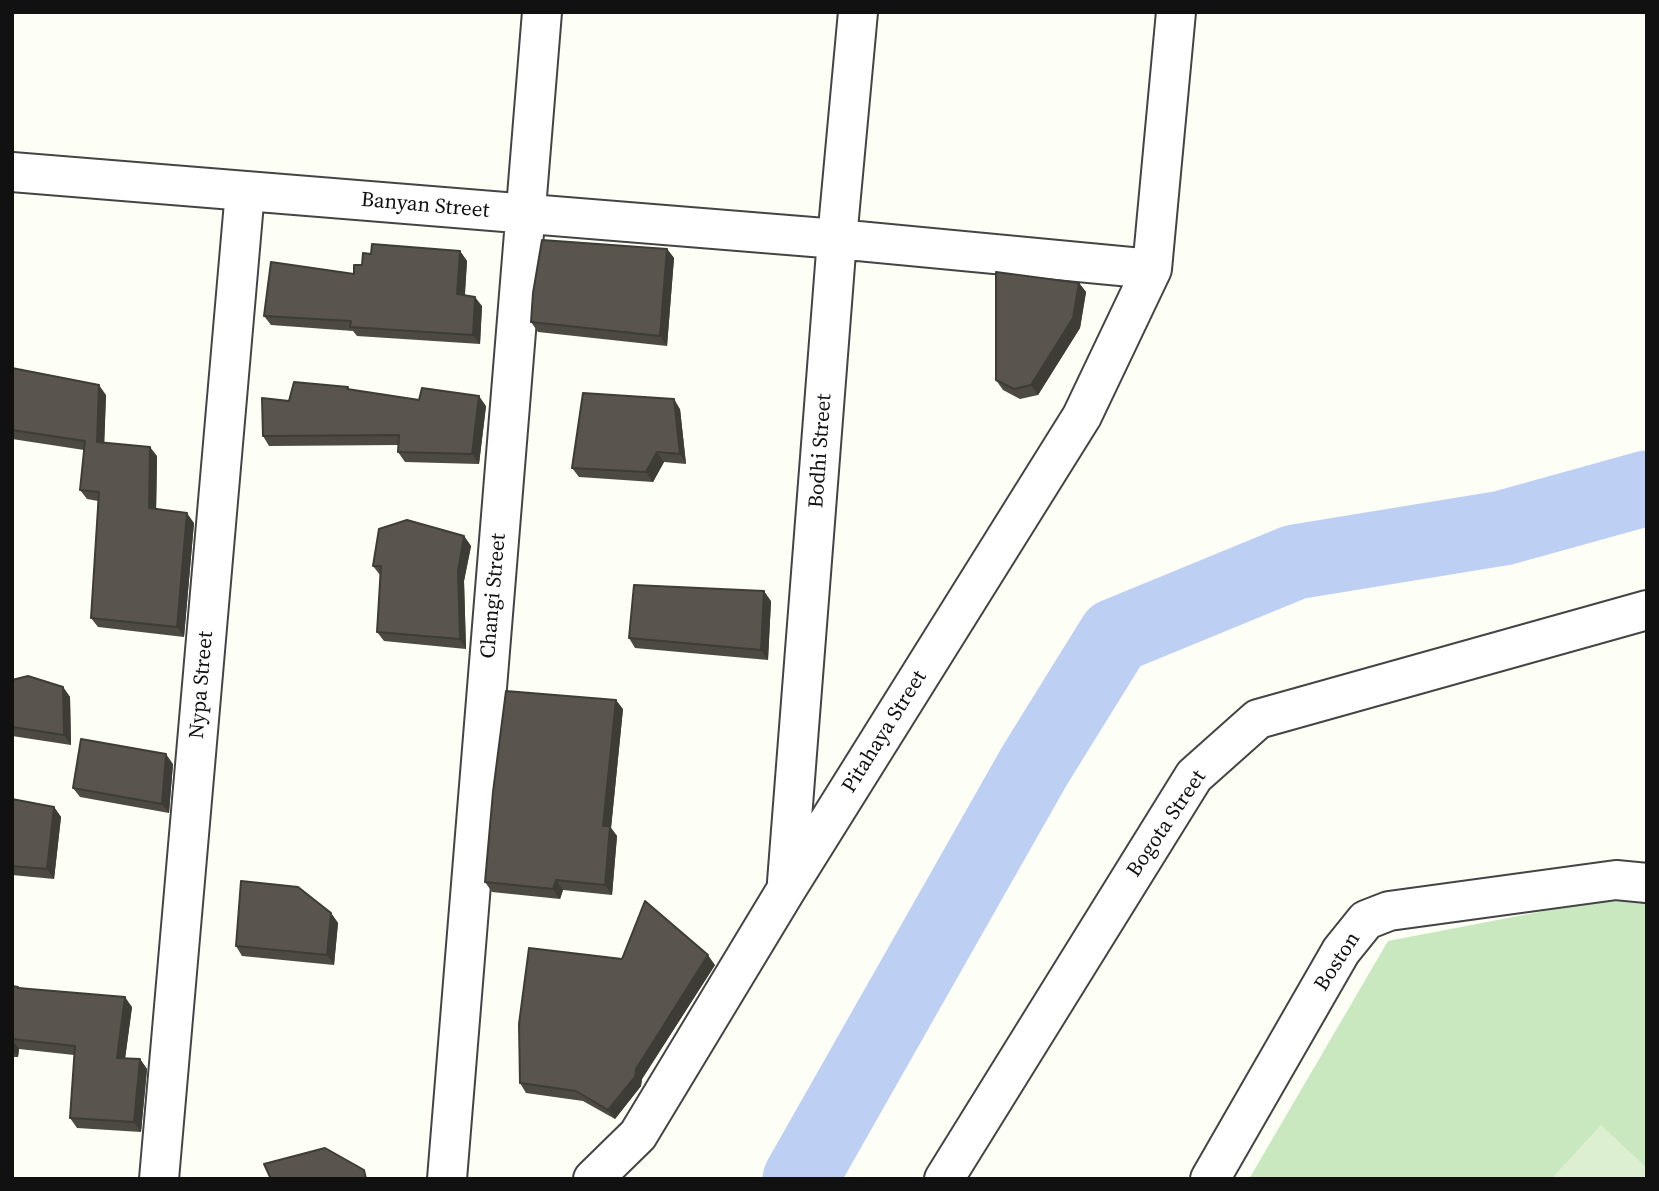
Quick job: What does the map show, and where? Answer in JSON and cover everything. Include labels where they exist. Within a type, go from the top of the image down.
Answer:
[{"type":"street","name":"Changi Street","points":[[447,1179],[542,12]]},
{"type":"street","name":"Bodhi Street","points":[[786,890],[837,239],[858,12]]},
{"type":"street","points":[[1152,269],[1176,12]]},
{"type":"street","name":"Banyan Street","points":[[12,172],[837,239],[1152,269]]},
{"type":"street","name":"Nypa Street","points":[[159,1179],[245,191]]},
{"type":"street","name":"Pitahaya Street","points":[[593,1179],[638,1135],[786,890],[1082,416],[1152,269]]},
{"type":"street","name":"Bogota Street","points":[[944,1179],[1194,776],[1258,719],[1647,610]]},
{"type":"street","name":"Boston","points":[[1210,1179],[1342,951],[1366,920],[1389,911],[1616,880],[1647,883]]},
{"type":"green space","points":[[1647,893],[1647,1179],[1249,1179],[1388,941]]},
{"type":"green space","points":[[1601,1125],[1647,1168],[1647,1179],[1551,1179]]},
{"type":"building","points":[[542,240],[667,249],[660,336],[531,322]]},
{"type":"building","points":[[372,244],[460,251],[457,294],[475,297],[473,335],[350,327],[351,321],[264,316],[271,262],[354,274],[354,265],[362,265],[363,253],[371,254]]},
{"type":"building","points":[[996,272],[1079,283],[1073,318],[1031,385],[1014,389],[996,380]]},
{"type":"building","points":[[12,368],[99,385],[97,442],[150,447],[149,508],[187,513],[177,627],[91,618],[99,492],[80,490],[85,441],[12,430]]},
{"type":"building","points":[[294,382],[348,387],[347,389],[419,400],[422,388],[479,396],[472,454],[398,452],[399,435],[263,436],[262,398],[289,401]]},
{"type":"building","points":[[583,393],[674,399],[680,454],[657,452],[646,472],[572,468]]},
{"type":"building","points":[[407,520],[464,536],[458,571],[460,639],[377,632],[381,566],[373,566],[379,529]]},
{"type":"building","points":[[634,585],[764,591],[761,650],[629,638]]},
{"type":"building","points":[[28,676],[63,687],[64,735],[12,727],[12,680]]},
{"type":"building","points":[[506,691],[616,700],[603,826],[610,826],[605,885],[556,880],[553,889],[485,882]]},
{"type":"building","points":[[81,739],[166,754],[162,804],[73,788]]},
{"type":"building","points":[[12,799],[54,807],[47,869],[12,866]]},
{"type":"building","points":[[241,881],[298,887],[331,913],[327,955],[236,946]]},
{"type":"building","points":[[645,901],[708,955],[636,1069],[635,1077],[608,1110],[576,1091],[520,1083],[519,1024],[529,948],[622,959]]},
{"type":"building","points":[[12,986],[125,997],[117,1058],[140,1059],[134,1122],[70,1118],[75,1046],[12,1039]]},
{"type":"building","points":[[325,1148],[364,1170],[366,1179],[271,1179],[264,1164]]},
{"type":"waterway","points":[[800,1179],[1035,765],[1115,636],[1295,562],[1503,528],[1647,488]]}]
